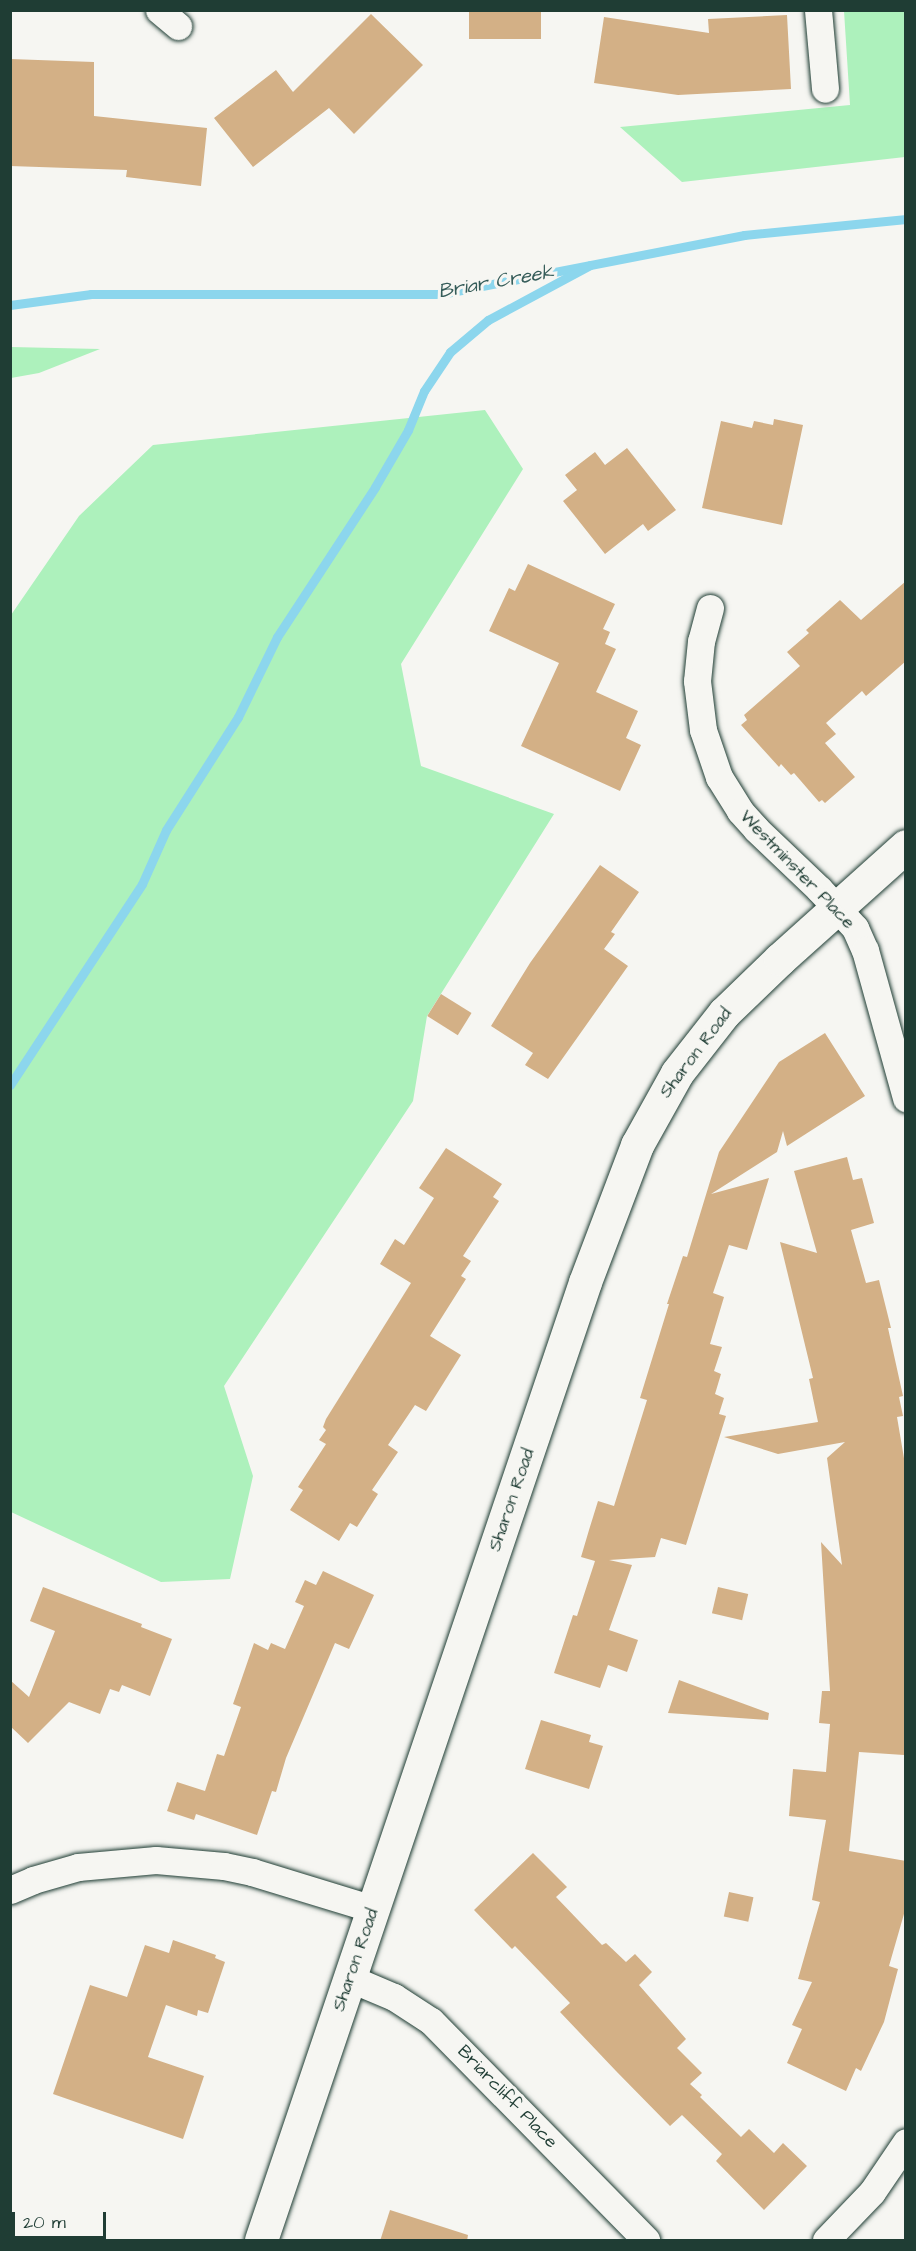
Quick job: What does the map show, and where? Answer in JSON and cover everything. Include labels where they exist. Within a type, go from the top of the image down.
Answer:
[{"type":"street","points":[[818,10],[825,89]]},
{"type":"street","name":"Westminster Place","points":[[710,608],[700,650],[697,681],[703,730],[719,777],[740,811],[756,829],[837,907],[855,928],[865,950],[906,1098]]},
{"type":"street","name":"Sharon Road","points":[[261,2241],[577,1308],[637,1145],[668,1088],[706,1033],[745,992],[906,846]]},
{"type":"street","points":[[10,1890],[33,1880],[78,1867],[156,1860],[224,1866],[252,1872],[374,1909]]},
{"type":"street","name":"Briarcliff Place","points":[[349,1978],[394,1997],[431,2021],[646,2241]]},
{"type":"street","points":[[826,2241],[872,2192],[906,2142]]},
{"type":"green space","points":[[844,11],[905,11],[905,157],[682,182],[620,127],[850,105]]},
{"type":"green space","points":[[11,347],[100,349],[39,373],[11,378]]},
{"type":"green space","points":[[485,410],[523,469],[401,664],[421,766],[554,814],[427,1016],[413,1101],[224,1386],[253,1476],[230,1579],[161,1582],[11,1512],[11,615],[79,516],[153,445]]},
{"type":"building","points":[[469,10],[541,10],[541,39],[469,39]]},
{"type":"building","points":[[371,14],[423,65],[354,134],[329,108],[253,167],[214,118],[276,70],[293,92]]},
{"type":"building","points":[[787,15],[791,89],[678,95],[594,83],[604,17],[709,33],[708,19]]},
{"type":"building","points":[[10,59],[94,62],[94,116],[207,128],[201,186],[126,177],[127,170],[10,166]]},
{"type":"building","points":[[774,419],[803,425],[782,525],[702,508],[721,421],[752,428],[754,421],[773,425]]},
{"type":"building","points":[[627,448],[676,510],[648,531],[643,524],[605,554],[563,501],[577,490],[565,475],[595,452],[605,465]]},
{"type":"building","points":[[528,564],[615,604],[603,629],[610,632],[605,644],[616,649],[596,692],[638,711],[626,738],[641,745],[620,791],[521,746],[559,663],[489,631],[509,588],[515,591]]},
{"type":"building","points":[[906,581],[906,661],[866,696],[862,691],[826,723],[836,734],[825,743],[855,777],[825,803],[822,800],[819,802],[794,773],[791,775],[781,764],[779,767],[741,725],[747,720],[744,715],[800,666],[787,652],[809,633],[806,630],[840,600],[861,620]]},
{"type":"building","points":[[600,865],[639,892],[611,932],[615,934],[604,949],[628,966],[548,1079],[525,1065],[533,1053],[491,1026],[530,963]]},
{"type":"building","points":[[441,994],[472,1013],[458,1035],[427,1016]]},
{"type":"building","points":[[825,1033],[865,1096],[787,1146],[783,1131],[777,1152],[711,1194],[769,1178],[747,1250],[729,1245],[713,1293],[724,1297],[710,1344],[722,1347],[714,1371],[721,1374],[715,1394],[724,1398],[719,1414],[726,1416],[686,1545],[661,1538],[655,1557],[609,1560],[632,1565],[609,1630],[638,1640],[627,1672],[608,1665],[600,1688],[554,1673],[573,1615],[577,1616],[595,1561],[581,1557],[598,1501],[614,1506],[647,1400],[640,1398],[669,1304],[667,1304],[683,1256],[687,1257],[719,1152],[779,1062]]},
{"type":"building","points":[[446,1148],[502,1184],[493,1197],[499,1201],[463,1256],[471,1261],[461,1276],[466,1279],[430,1336],[461,1355],[426,1411],[415,1405],[388,1445],[398,1452],[372,1490],[378,1494],[357,1527],[350,1523],[339,1541],[290,1510],[303,1490],[298,1487],[326,1444],[319,1440],[326,1430],[323,1427],[326,1419],[411,1283],[380,1264],[395,1239],[404,1245],[434,1198],[419,1188]]},
{"type":"building","points":[[847,1157],[853,1180],[862,1178],[874,1223],[851,1230],[866,1283],[879,1280],[891,1328],[888,1328],[903,1396],[899,1397],[903,1416],[897,1417],[906,1470],[904,1755],[859,1752],[849,1851],[906,1861],[906,1907],[889,1966],[898,1969],[884,2022],[861,2071],[856,2068],[846,2091],[787,2063],[802,2029],[792,2025],[812,1982],[798,1979],[820,1902],[812,1900],[826,1820],[789,1816],[793,1769],[826,1772],[830,1724],[819,1723],[822,1691],[830,1691],[821,1542],[842,1565],[827,1458],[845,1442],[778,1454],[724,1437],[818,1422],[809,1379],[813,1378],[780,1242],[817,1253],[794,1171]]},
{"type":"building","points":[[323,1571],[374,1595],[349,1649],[335,1643],[286,1758],[276,1792],[272,1791],[257,1835],[196,1814],[194,1820],[167,1811],[177,1782],[205,1791],[217,1754],[224,1756],[241,1707],[233,1704],[254,1643],[268,1650],[271,1643],[285,1649],[304,1606],[295,1602],[305,1580],[316,1585]]},
{"type":"building","points":[[43,1587],[142,1624],[141,1627],[172,1639],[150,1696],[122,1685],[119,1692],[110,1689],[100,1714],[69,1702],[28,1743],[10,1726],[10,1680],[29,1697],[55,1631],[30,1621]]},
{"type":"building","points":[[718,1587],[748,1594],[742,1620],[712,1613]]},
{"type":"building","points":[[679,1680],[769,1713],[768,1720],[668,1713]]},
{"type":"building","points":[[541,1720],[591,1735],[589,1742],[603,1746],[589,1789],[525,1769]]},
{"type":"building","points":[[533,1853],[567,1887],[556,1897],[602,1945],[606,1943],[626,1962],[635,1954],[652,1972],[639,1985],[686,2039],[677,2048],[702,2073],[690,2084],[702,2095],[700,2097],[741,2137],[749,2129],[774,2153],[783,2143],[807,2166],[764,2210],[716,2161],[722,2154],[682,2115],[670,2126],[616,2071],[560,2012],[570,2003],[515,1946],[512,1949],[474,1910]]},
{"type":"building","points":[[729,1892],[753,1897],[748,1922],[724,1916]]},
{"type":"building","points":[[173,1940],[216,1955],[215,1958],[225,1962],[208,2013],[198,2010],[197,2016],[166,2005],[148,2057],[204,2076],[183,2139],[53,2094],[90,1985],[127,1997],[145,1945],[169,1953]]},
{"type":"building","points":[[390,2210],[468,2235],[467,2241],[380,2241]]},
{"type":"waterway","name":"Briar Creek","points":[[10,305],[91,294],[441,294],[744,235],[906,219]]},
{"type":"waterway","points":[[10,1085],[142,884],[166,830],[238,717],[277,637],[375,487],[408,430],[424,391],[450,352],[488,320],[590,265]]}]
